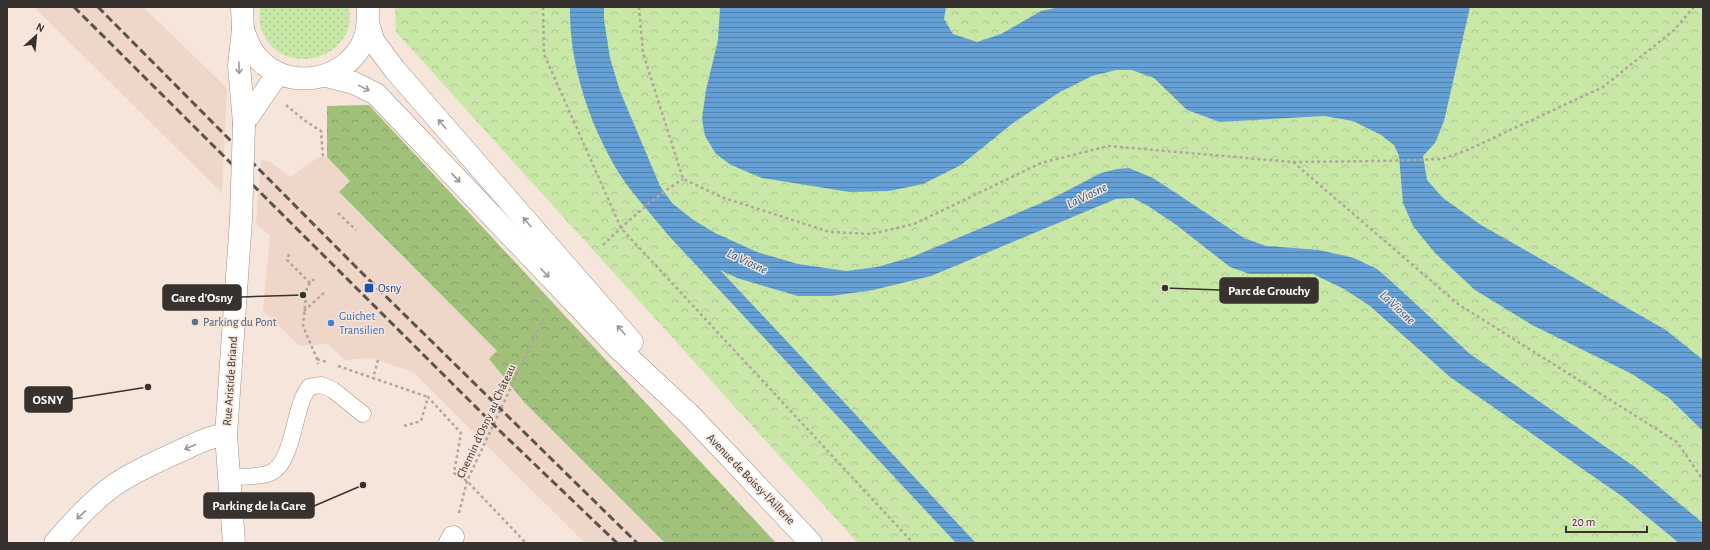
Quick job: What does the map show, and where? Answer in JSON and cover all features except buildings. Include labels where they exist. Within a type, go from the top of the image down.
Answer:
[{"type":"main road","points":[[242,7],[243,29],[247,43],[255,55],[265,65],[278,73],[294,78],[310,79],[327,76],[342,67],[354,56],[364,40],[368,15]]},
{"type":"main road","points":[[368,15],[374,42],[395,70],[626,336],[690,415]]},
{"type":"main road","name":"Rue Aristide Briand","points":[[234,543],[226,435],[241,219],[244,123],[239,66],[243,29]]},
{"type":"main road","points":[[244,123],[278,73]]},
{"type":"main road","points":[[327,76],[354,83],[376,94],[610,339],[690,415]]},
{"type":"main road","name":"Avenue de Boissy-l'Aillerie","points":[[690,415],[811,543]]},
{"type":"main road","points":[[55,543],[69,526],[120,480],[198,443],[215,436],[226,435]]},
{"type":"lane","points":[[230,477],[261,476],[272,473],[280,464],[286,452],[302,398],[309,387],[321,385],[333,390],[363,414]]},
{"type":"path","points":[[543,7],[544,54],[621,228],[913,543]]},
{"type":"path","points":[[639,7],[643,53],[683,179],[724,198],[830,232],[871,234],[914,224],[1041,163],[1108,146],[1293,162],[1382,161],[1442,158],[1465,151],[1603,87],[1674,30],[1694,7]]},
{"type":"path","points":[[304,120],[321,131],[323,157]]},
{"type":"path","points":[[1293,162],[1458,304],[1677,442],[1703,480]]},
{"type":"path","points":[[603,245],[635,215],[670,187],[683,179]]},
{"type":"path","points":[[338,213],[356,230]]},
{"type":"path","points":[[289,254],[287,260],[310,283]]},
{"type":"path","points":[[314,279],[307,287],[303,326],[318,359],[321,385]]},
{"type":"path","points":[[304,311],[326,291]]},
{"type":"path","name":"Chemin d'Osny au Château","points":[[451,540],[467,481],[545,315]]},
{"type":"path","points":[[318,359],[428,397],[461,433],[454,473],[467,481],[526,543]]},
{"type":"path","points":[[373,378],[378,360]]},
{"type":"path","points":[[404,426],[421,421],[428,397]]},
{"type":"shaded area","points":[[34,7],[143,7],[227,88],[222,193]]},
{"type":"shaded area","points":[[319,157],[327,157],[350,181],[339,193],[497,351],[489,359],[524,402],[665,543],[585,543],[413,372],[372,358],[345,360],[328,344],[300,346],[263,311],[270,236],[256,224],[261,160],[269,161],[290,177]]},
{"type":"green space","points":[[260,7],[349,7],[349,25],[342,40],[330,51],[315,58],[299,59],[283,54],[269,43],[260,25]]},
{"type":"green space","points":[[395,7],[1703,7],[1703,543],[858,543],[396,32]]},
{"type":"green space","points":[[369,105],[776,543],[665,543],[524,402],[489,359],[497,351],[339,192],[350,181],[327,157],[327,106]]},
{"type":"water","name":"La Viosne","points":[[570,7],[604,7],[604,20],[610,58],[620,91],[660,186],[672,203],[692,219],[715,233],[757,252],[798,264],[846,271],[877,267],[912,257],[1051,199],[1101,173],[1129,168],[1153,178],[1244,238],[1266,246],[1319,250],[1354,258],[1377,269],[1470,354],[1635,467],[1703,523],[1703,543],[1679,543],[1623,497],[1450,377],[1370,306],[1344,289],[1313,274],[1250,274],[1230,267],[1175,224],[1133,198],[1116,199],[931,276],[873,290],[832,296],[798,296],[737,278],[720,270],[976,543],[956,543],[668,235],[626,183],[604,147],[588,108],[576,68],[570,27]]},
{"type":"water","points":[[720,7],[946,7],[944,19],[953,34],[977,42],[1001,34],[1041,11],[1060,7],[1470,7],[1444,121],[1435,143],[1423,156],[1427,180],[1443,198],[1481,225],[1666,330],[1703,360],[1703,431],[1669,398],[1632,374],[1532,325],[1475,290],[1435,253],[1413,226],[1403,203],[1399,156],[1394,145],[1381,135],[1353,121],[1324,116],[1220,122],[1187,110],[1154,78],[1132,70],[1116,70],[1092,76],[1060,92],[1013,123],[961,165],[923,184],[889,191],[850,192],[762,178],[731,165],[716,154],[705,136],[702,119],[706,90],[718,40]]},
{"type":"railway","points":[[74,7],[502,433],[617,543]]},
{"type":"railway","points":[[98,7],[360,271],[637,543]]},
{"type":"place","name":"Osny","points":[[369,288]]},
{"type":"place","name":"Parc de Grouchy","points":[[1165,288]]},
{"type":"place","name":"Gare d'Osny","points":[[303,295]]},
{"type":"place","name":"Parking du Pont","points":[[195,322]]},
{"type":"place","name":"Guichet Transilien","points":[[331,323]]},
{"type":"place","name":"OSNY","points":[[148,387]]},
{"type":"place","name":"Parking de la Gare","points":[[363,485]]}]
